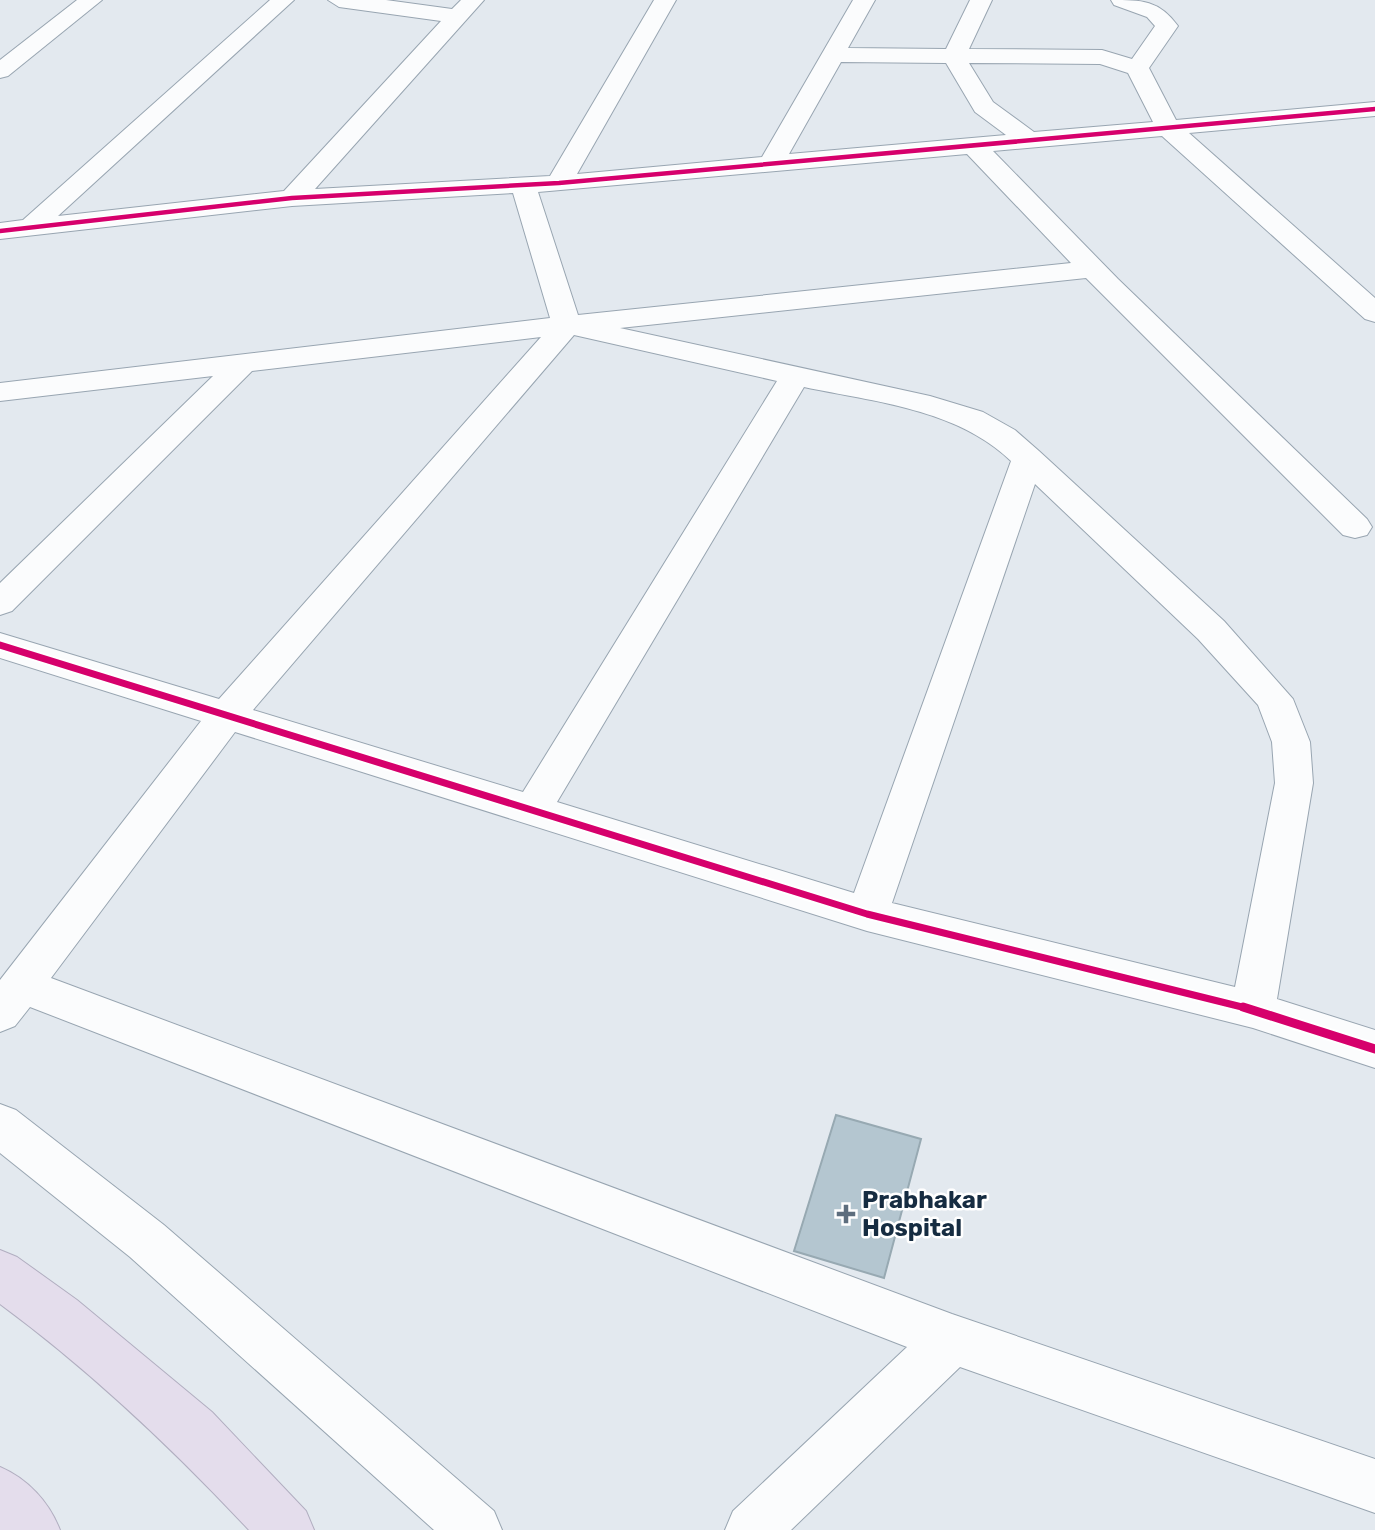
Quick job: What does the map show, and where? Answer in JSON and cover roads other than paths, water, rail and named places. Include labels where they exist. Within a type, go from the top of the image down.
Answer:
[{"type":"highway","points":[[0,1274],[60,1317],[193,1431],[287,1530]]},
{"type":"highway","points":[[0,1494],[33,1530]]},
{"type":"street","points":[[0,71],[90,0]]},
{"type":"street","points":[[31,227],[284,0]]},
{"type":"street","points":[[339,0],[465,9]]},
{"type":"street","points":[[559,183],[665,0]]},
{"type":"street","points":[[771,164],[863,0]]},
{"type":"street","points":[[954,57],[981,0]]},
{"type":"street","points":[[1122,0],[1155,12],[1167,26],[1136,68]]},
{"type":"street","points":[[292,198],[465,9]]},
{"type":"street","points":[[831,55],[1102,57],[1120,60],[1136,68],[1170,129],[1375,313]]},
{"type":"street","points":[[954,57],[984,107],[1030,141]]},
{"type":"street","points":[[0,231],[292,198],[559,183],[1375,109]]},
{"type":"street","points":[[974,146],[1240,417],[1355,527]]},
{"type":"street","points":[[523,185],[567,325]]},
{"type":"street","points":[[0,392],[567,325],[1093,269]]},
{"type":"street","points":[[567,325],[919,404],[972,419],[1004,437],[1028,458],[1097,527],[1211,630],[1274,699],[1291,742],[1294,783],[1253,1010]]},
{"type":"street","points":[[567,325],[227,715],[11,999],[952,1339],[1375,1486]]},
{"type":"street","points":[[0,603],[243,363]]},
{"type":"street","points":[[532,810],[795,376]]},
{"type":"street","points":[[867,914],[1028,458]]},
{"type":"street","points":[[0,645],[867,914],[1253,1010],[1375,1049]]},
{"type":"street","points":[[0,1125],[147,1241],[475,1530]]},
{"type":"street","points":[[752,1530],[952,1339]]},
{"type":"place","name":"Prabhakar Hospital","points":[[846,1214]]}]
